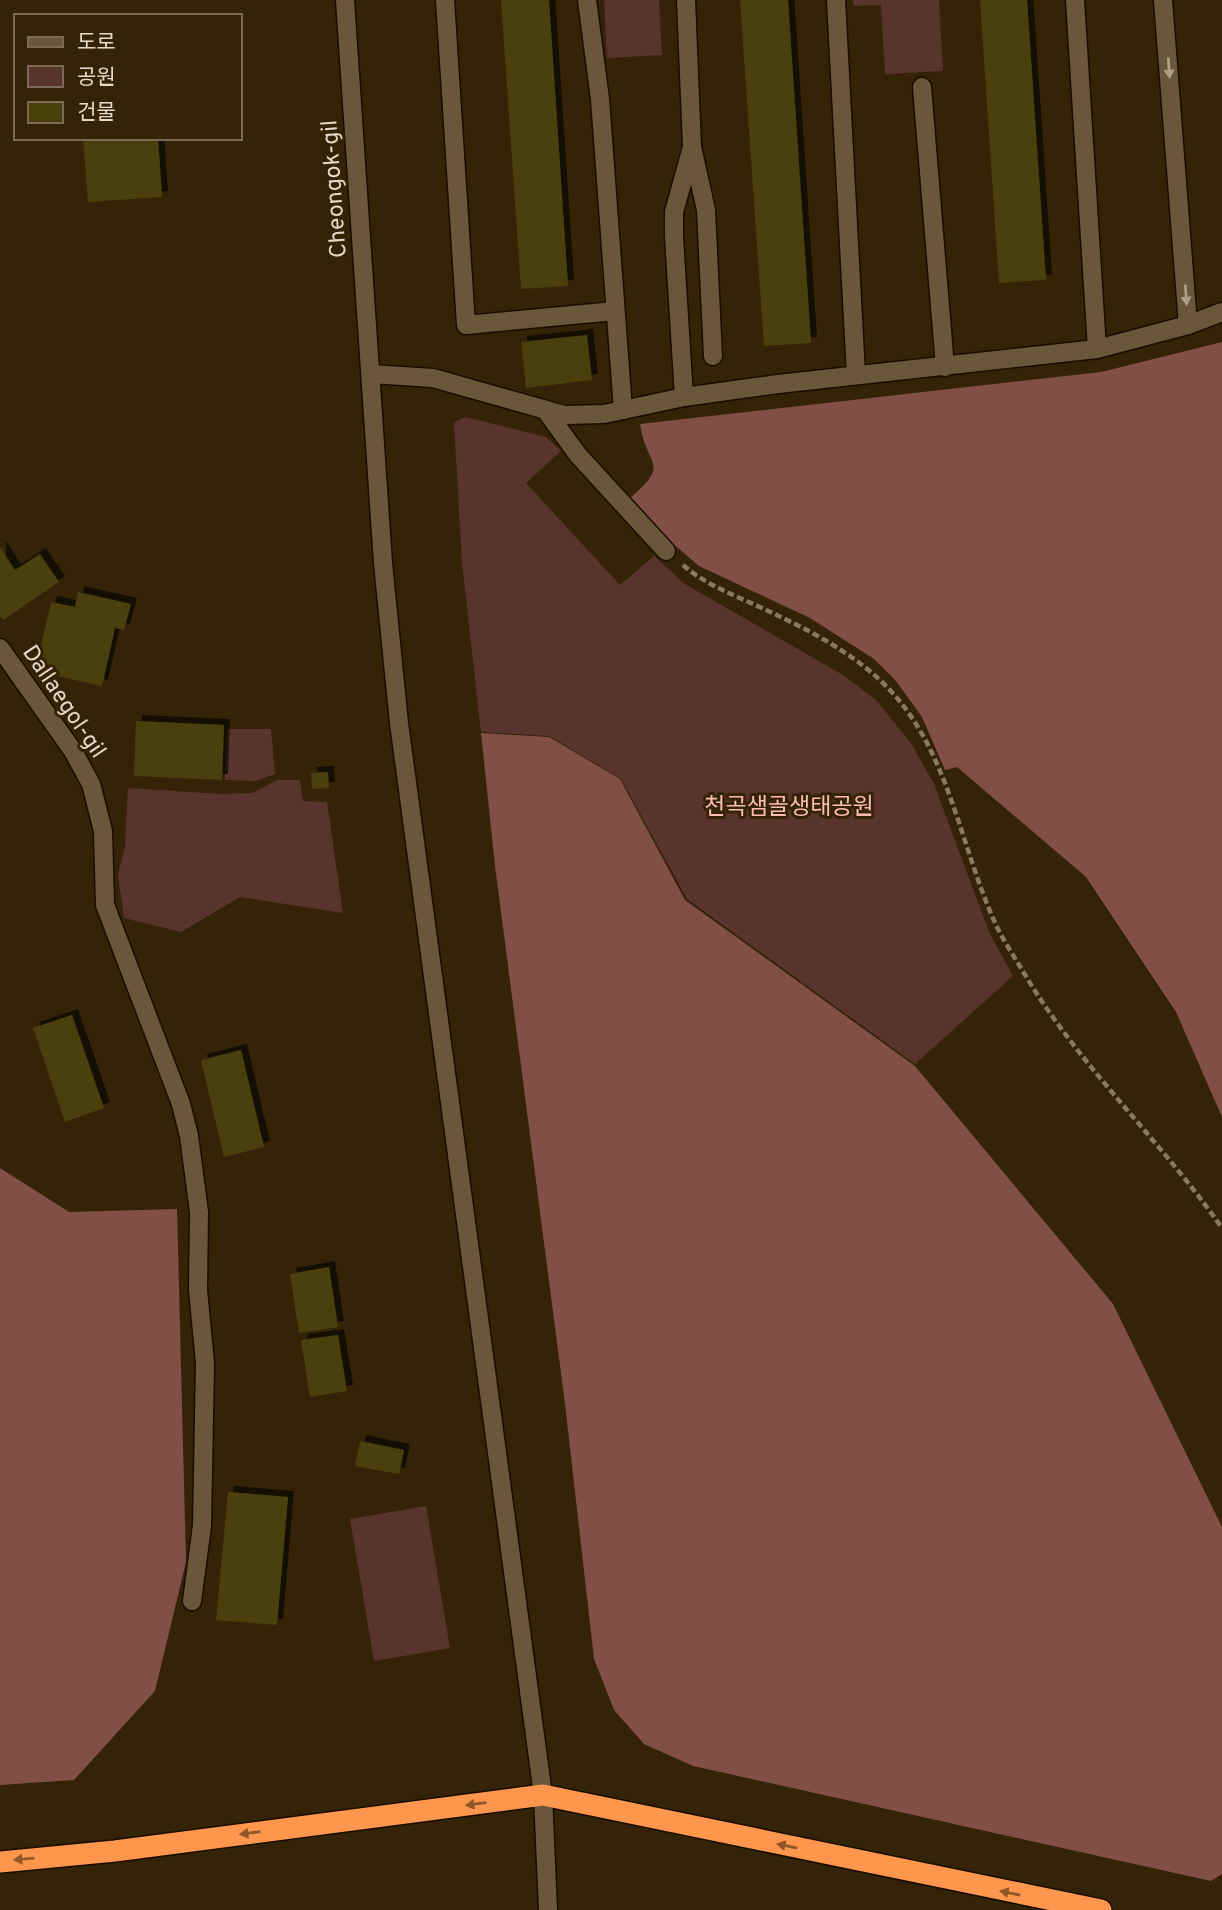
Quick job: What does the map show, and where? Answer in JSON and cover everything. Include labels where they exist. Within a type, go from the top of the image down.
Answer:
[{"type":"highway","points":[[0,1862],[115,1851],[543,1795],[1101,1910]]},
{"type":"street","name":"Cheongok-gil","points":[[345,0],[383,563],[400,737],[543,1795],[548,1910]]},
{"type":"street","points":[[445,0],[466,325],[615,312]]},
{"type":"street","points":[[587,0],[600,99],[623,410]]},
{"type":"street","points":[[686,0],[692,146],[706,210],[713,356]]},
{"type":"street","points":[[836,0],[856,375]]},
{"type":"street","points":[[1075,0],[1097,349]]},
{"type":"street","points":[[1163,0],[1188,325]]},
{"type":"street","points":[[922,87],[945,367]]},
{"type":"street","points":[[684,397],[674,212],[692,146]]},
{"type":"street","points":[[370,374],[442,380],[546,411],[586,415],[684,397],[1097,349],[1188,325],[1222,312]]},
{"type":"street","points":[[546,411],[578,455],[666,551]]},
{"type":"street","name":"Dallaegol-gil","points":[[0,648],[73,751],[91,784],[103,831],[105,905],[181,1104],[189,1136],[196,1187],[198,1290],[205,1363],[202,1526],[192,1601]]},
{"type":"path","points":[[666,551],[695,575],[807,630],[844,652],[887,687],[908,713],[928,748],[945,785],[997,926],[1041,1002],[1222,1228]]},
{"type":"green space","points":[[604,0],[659,0],[662,55],[607,58]]},
{"type":"green space","points":[[853,0],[939,0],[943,71],[885,74],[881,5],[854,6]]},
{"type":"green space","name":"천곡샘골생태공원","points":[[466,417],[546,437],[561,451],[526,483],[620,585],[654,556],[685,584],[843,675],[876,700],[911,743],[934,784],[990,934],[1013,976],[915,1064],[687,899],[621,779],[549,736],[481,732],[462,563],[454,422]]},
{"type":"green space","points":[[227,729],[271,729],[275,774],[256,781],[225,780]]},
{"type":"green space","points":[[277,780],[300,780],[303,801],[327,802],[343,913],[240,897],[181,932],[124,918],[118,875],[125,846],[128,788],[221,794],[252,793]]},
{"type":"green space","points":[[426,1506],[450,1648],[374,1661],[350,1519]]},
{"type":"shaded area","points":[[1222,342],[1222,1117],[1176,1012],[1086,877],[957,767],[945,770],[922,717],[896,681],[874,659],[810,618],[699,566],[671,542],[630,498],[643,486],[653,470],[640,424],[1101,372]]},
{"type":"shaded area","points":[[481,733],[549,737],[620,779],[685,900],[915,1066],[1113,1304],[1222,1527],[1222,1874],[1211,1881],[693,1766],[644,1744],[614,1710],[594,1659],[565,1404],[495,866]]},
{"type":"shaded area","points":[[0,1168],[69,1212],[177,1209],[186,1562],[155,1691],[74,1780],[0,1785]]},
{"type":"building","points":[[501,0],[549,0],[568,286],[521,289]]},
{"type":"building","points":[[740,0],[788,0],[811,343],[764,346]]},
{"type":"building","points":[[980,0],[1027,0],[1046,280],[999,283]]},
{"type":"building","points":[[83,140],[158,140],[162,197],[88,202]]},
{"type":"building","points":[[587,335],[592,380],[526,388],[521,342]]},
{"type":"building","points":[[0,547],[15,570],[40,554],[59,582],[3,620],[0,616]]},
{"type":"building","points":[[78,592],[131,604],[124,630],[115,628],[102,686],[35,671],[51,602],[75,607]]},
{"type":"building","points":[[136,721],[224,725],[222,780],[134,776]]},
{"type":"building","points":[[328,772],[329,788],[312,789],[311,773]]},
{"type":"building","points":[[72,1015],[104,1108],[65,1122],[33,1028]]},
{"type":"building","points":[[241,1050],[264,1147],[224,1157],[201,1060]]},
{"type":"building","points":[[329,1267],[338,1327],[299,1333],[290,1274]]},
{"type":"building","points":[[338,1335],[347,1391],[310,1397],[301,1340]]},
{"type":"building","points":[[360,1441],[404,1450],[399,1474],[355,1466]]},
{"type":"building","points":[[228,1492],[288,1497],[277,1625],[216,1620]]}]
